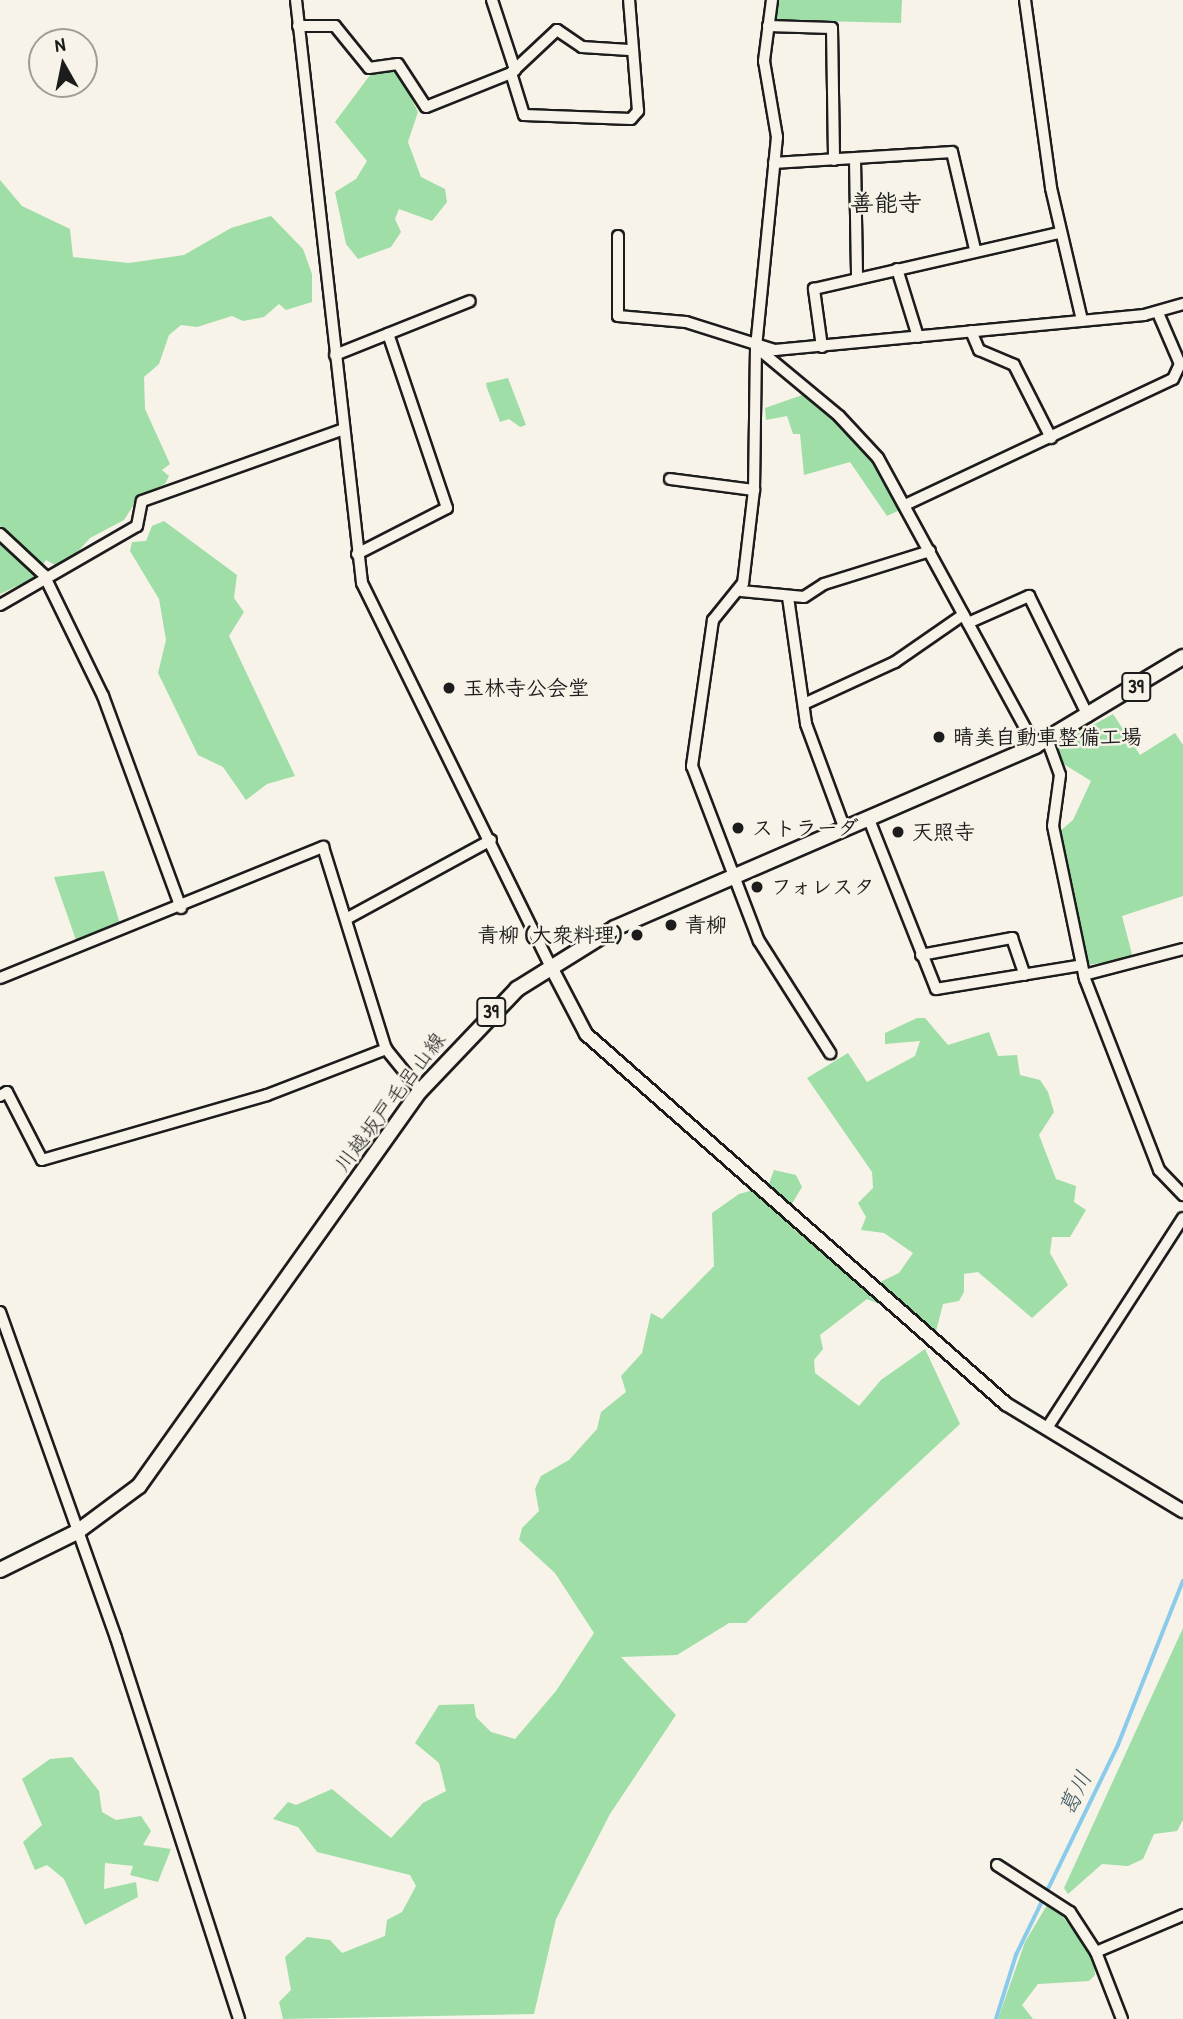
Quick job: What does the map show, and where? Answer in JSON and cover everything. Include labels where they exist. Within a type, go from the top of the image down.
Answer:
[{"type":"main road","name":"川越坂戸毛呂山線","points":[[0,1570],[78,1532],[147,1477],[420,1090],[479,1023],[550,965],[730,876],[1041,743],[1183,657]]},
{"type":"street","points":[[296,0],[357,554],[367,600],[491,840],[586,1034],[654,1097],[1006,1404],[1183,1511]]},
{"type":"street","points":[[492,0],[524,115],[631,119],[638,111],[629,50],[629,0]]},
{"type":"street","points":[[772,0],[764,61],[775,163],[756,347],[754,491],[741,590],[713,620],[692,766],[730,876],[766,953],[830,1053]]},
{"type":"street","points":[[1025,0],[1059,233],[1082,320]]},
{"type":"street","points":[[298,26],[335,26],[369,68],[398,64],[426,107],[513,71],[561,29],[582,47],[629,50]]},
{"type":"street","points":[[768,26],[832,29],[834,160]]},
{"type":"street","points":[[775,163],[952,152],[975,249]]},
{"type":"street","points":[[855,159],[857,276]]},
{"type":"street","points":[[822,347],[814,289],[857,276],[975,249],[1059,233]]},
{"type":"street","points":[[618,236],[618,316],[686,322],[756,347],[822,347],[1158,313],[1183,304]]},
{"type":"street","points":[[897,269],[918,337]]},
{"type":"street","points":[[335,355],[470,301]]},
{"type":"street","points":[[905,505],[1174,379],[1180,364],[1158,313]]},
{"type":"street","points":[[971,331],[979,350],[1014,365],[1051,438]]},
{"type":"street","points":[[357,554],[447,508],[388,334]]},
{"type":"street","points":[[756,347],[866,442],[905,505],[966,619],[1060,775],[1053,826],[1083,970],[1159,1170],[1183,1195]]},
{"type":"street","points":[[0,605],[137,526],[142,501],[344,429]]},
{"type":"street","points":[[670,479],[754,491]]},
{"type":"street","points":[[0,534],[44,580],[103,696],[181,908]]},
{"type":"street","points":[[741,590],[788,597],[818,593],[824,584],[930,551]]},
{"type":"street","points":[[806,703],[895,662],[966,619],[1030,596],[1088,716]]},
{"type":"street","points":[[788,597],[820,771],[844,827]]},
{"type":"street","points":[[868,817],[921,955],[940,992],[1025,975],[1083,970],[1183,949]]},
{"type":"street","points":[[346,919],[491,840]]},
{"type":"street","points":[[0,978],[181,908],[323,847],[386,1049],[420,1090]]},
{"type":"street","points":[[921,955],[1012,938],[1025,975]]},
{"type":"street","points":[[0,1096],[8,1092],[42,1160],[267,1095],[386,1049]]},
{"type":"street","points":[[1047,1428],[1183,1219]]},
{"type":"street","points":[[0,1312],[78,1532],[239,2019]]},
{"type":"street","points":[[997,1865],[1047,1894],[1096,1952],[1122,2019]]},
{"type":"street","points":[[1096,1952],[1183,1915]]},
{"type":"green space","points":[[779,0],[902,0],[901,23],[776,20]]},
{"type":"green space","points":[[397,70],[418,112],[408,142],[421,177],[445,189],[447,202],[432,221],[399,209],[395,219],[401,232],[391,247],[358,259],[346,244],[335,192],[356,179],[367,161],[335,122],[370,75]]},
{"type":"green space","points":[[0,180],[22,206],[70,229],[73,257],[129,263],[184,255],[231,228],[271,216],[303,249],[312,274],[312,302],[286,310],[279,304],[264,317],[243,321],[232,316],[197,327],[181,325],[169,335],[159,364],[144,377],[145,409],[170,464],[162,470],[169,476],[165,484],[138,498],[124,520],[90,538],[73,557],[57,566],[46,560],[34,578],[0,594]]},
{"type":"green space","points":[[508,378],[526,425],[520,427],[509,419],[500,422],[487,388],[486,383]]},
{"type":"green space","points":[[805,394],[859,442],[902,509],[887,516],[850,462],[804,475],[800,434],[793,434],[787,416],[766,420],[765,408]]},
{"type":"green space","points":[[164,521],[237,575],[234,598],[244,612],[229,636],[295,776],[267,784],[246,800],[223,767],[198,755],[158,673],[166,640],[159,599],[130,551],[132,542],[146,541],[152,526]]},
{"type":"green space","points":[[1113,714],[1140,755],[1175,733],[1183,745],[1183,896],[1122,916],[1133,958],[1087,965],[1059,832],[1073,820],[1091,781],[1062,763],[1053,747]]},
{"type":"green space","points":[[104,871],[121,927],[77,943],[54,877]]},
{"type":"green space","points":[[917,1018],[925,1018],[948,1045],[989,1032],[998,1056],[1017,1055],[1020,1075],[1040,1080],[1048,1092],[1054,1112],[1039,1135],[1056,1179],[1076,1186],[1074,1202],[1086,1210],[1070,1237],[1052,1237],[1050,1253],[1068,1285],[1032,1318],[978,1272],[964,1274],[964,1292],[959,1301],[943,1304],[935,1335],[923,1337],[891,1309],[867,1299],[820,1335],[823,1349],[814,1360],[815,1373],[859,1406],[881,1380],[925,1349],[960,1424],[746,1623],[729,1623],[677,1655],[621,1657],[676,1715],[610,1814],[556,1919],[534,2014],[283,2019],[279,2002],[291,1990],[285,1957],[307,1937],[330,1940],[342,1953],[385,1936],[387,1920],[402,1912],[416,1886],[410,1875],[317,1852],[298,1827],[273,1819],[288,1802],[296,1805],[332,1789],[391,1838],[423,1803],[446,1791],[439,1763],[415,1743],[439,1705],[474,1704],[476,1717],[491,1732],[515,1739],[556,1691],[594,1633],[555,1573],[519,1540],[522,1528],[539,1511],[535,1489],[541,1476],[569,1460],[597,1429],[601,1412],[626,1392],[621,1376],[642,1353],[651,1313],[662,1319],[714,1266],[712,1213],[739,1194],[768,1186],[774,1170],[796,1175],[802,1187],[790,1207],[790,1226],[845,1272],[878,1283],[899,1273],[913,1253],[884,1233],[861,1230],[866,1217],[858,1203],[873,1188],[872,1172],[807,1078],[848,1053],[867,1082],[915,1056],[920,1041],[885,1044],[885,1033]]},
{"type":"green space","points":[[1183,1628],[1183,1820],[1177,1831],[1154,1834],[1143,1859],[1128,1866],[1102,1864],[1068,1894],[1064,1888]]},
{"type":"green space","points":[[72,1757],[99,1791],[102,1812],[116,1820],[141,1816],[151,1831],[143,1845],[171,1849],[158,1882],[130,1875],[133,1866],[105,1863],[104,1889],[136,1882],[138,1897],[85,1925],[64,1879],[47,1865],[35,1870],[23,1842],[42,1825],[22,1779],[50,1759]]},
{"type":"green space","points":[[1050,1900],[1094,1958],[1095,1975],[1089,1981],[1038,1984],[1022,2005],[1033,2019],[998,2019],[1025,1942]]},
{"type":"waterway","name":"葛川","points":[[996,2019],[1016,1955],[1118,1745],[1183,1581]]},
{"type":"place","name":"玉林寺公会堂","points":[[449,688]]},
{"type":"place","name":"晴美自動車整備工場","points":[[939,737]]},
{"type":"place","name":"ストラーダ","points":[[738,828]]},
{"type":"place","name":"天照寺","points":[[898,832]]},
{"type":"place","name":"フォレスタ","points":[[757,887]]},
{"type":"place","name":"青柳","points":[[671,925]]},
{"type":"place","name":"青柳 (大衆料理)","points":[[637,935]]},
{"type":"district","name":"善能寺","points":[[886,203]]}]
